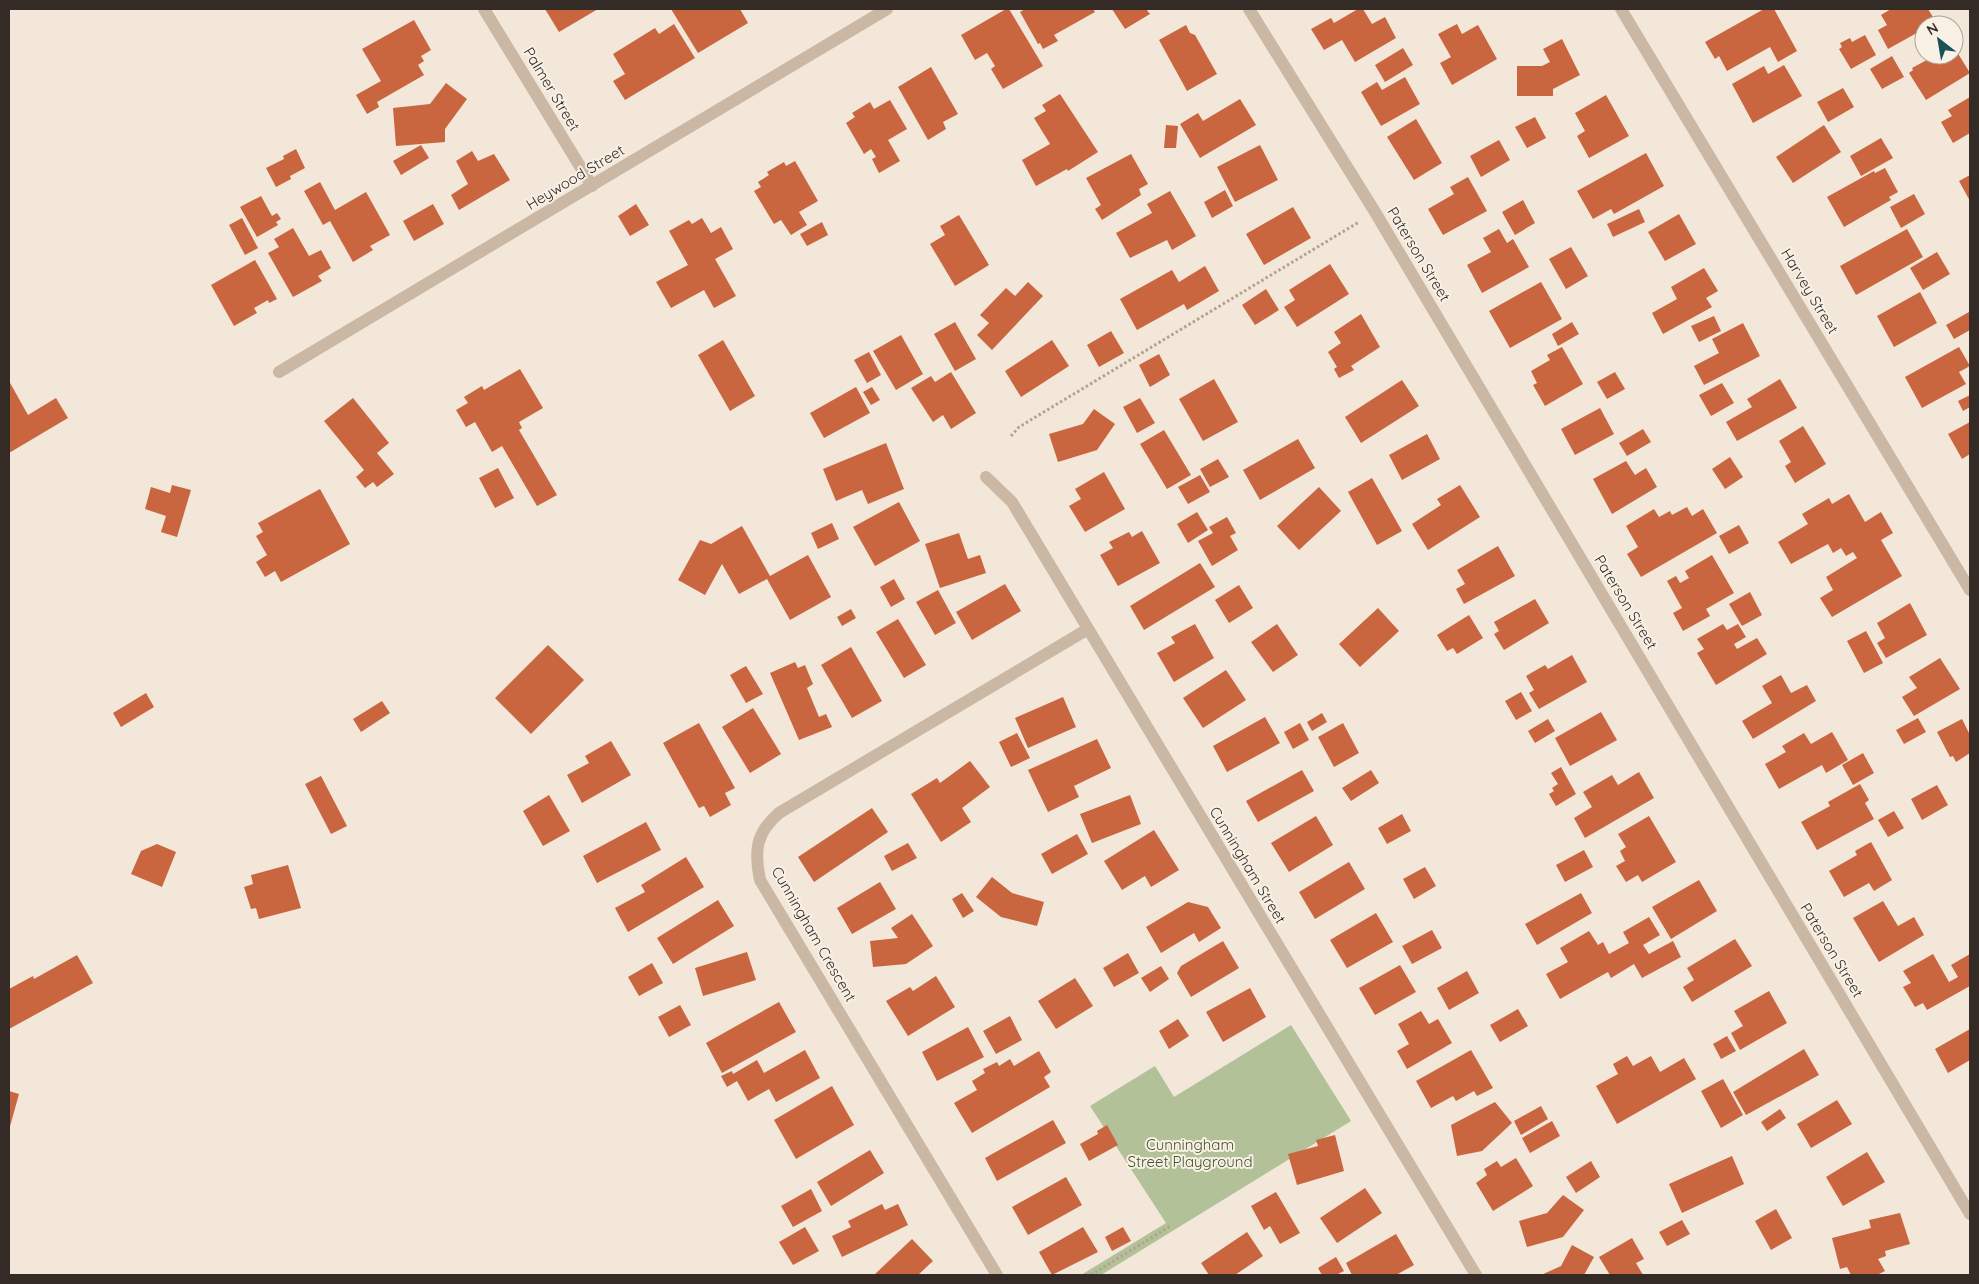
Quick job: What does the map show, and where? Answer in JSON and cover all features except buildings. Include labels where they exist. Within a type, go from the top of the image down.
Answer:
[{"type":"street","name":"Palmer Street","points":[[484,9],[592,186]]},
{"type":"street","name":"Heywood Street","points":[[279,372],[887,9]]},
{"type":"street","name":"Paterson Street","points":[[1249,9],[1375,212],[1970,1214]]},
{"type":"street","name":"Harvey Street","points":[[1621,9],[1970,590]]},
{"type":"street","name":"Cunningham Street","points":[[986,477],[1012,502],[1476,1275]]},
{"type":"street","name":"Cunningham Crescent","points":[[997,1275],[760,880],[756,860],[758,840],[766,824],[779,813],[1088,629]]},
{"type":"path","points":[[1011,436],[1019,427],[1375,212]]},
{"type":"path","points":[[1091,1275],[1172,1225]]},
{"type":"green space","name":"Cunningham Street Playground","points":[[1291,1025],[1351,1121],[1101,1275],[1081,1275],[1166,1223],[1090,1106],[1155,1066],[1174,1097]]}]
